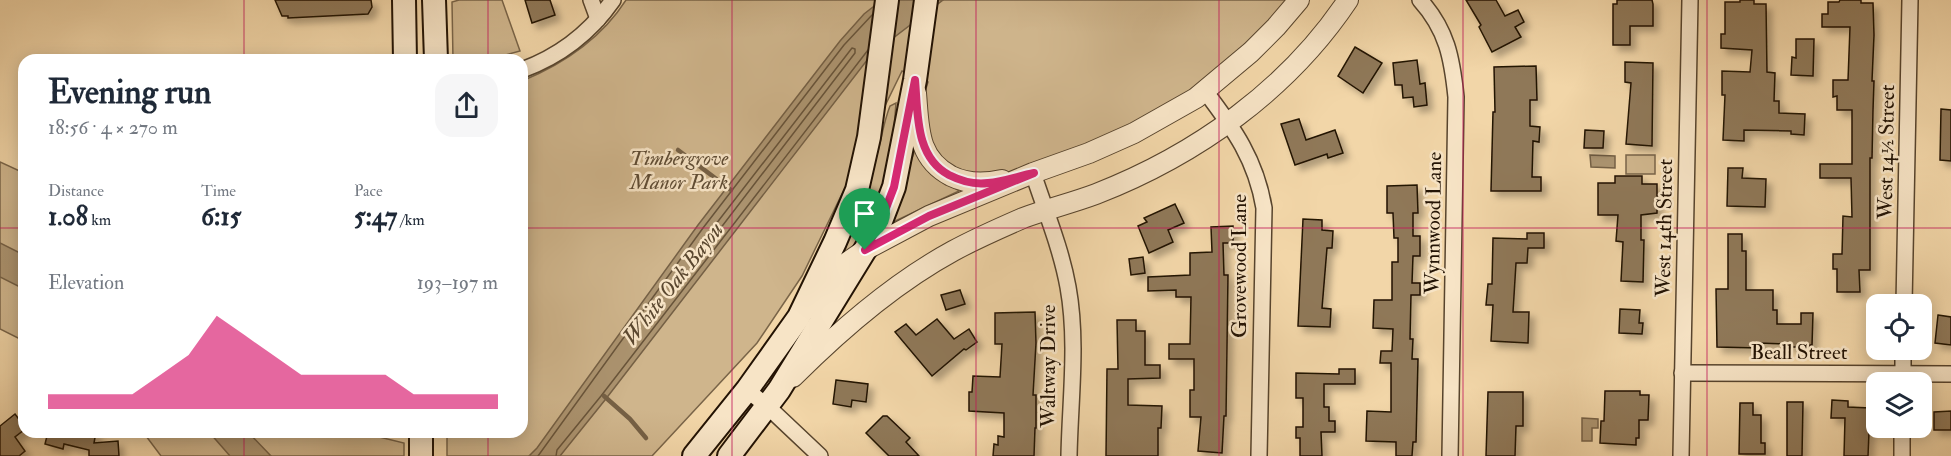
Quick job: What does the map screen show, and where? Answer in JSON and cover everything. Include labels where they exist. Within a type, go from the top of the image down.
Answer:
[{"type":"main road","points":[[404,0],[405,54]]},
{"type":"main road","points":[[434,0],[436,54]]},
{"type":"main road","points":[[694,456],[747,390],[799,317],[857,190],[869,137],[887,0]]},
{"type":"main road","points":[[729,456],[773,398],[881,221],[894,187],[915,80],[926,0]]},
{"type":"street","points":[[591,0],[598,19]]},
{"type":"street","points":[[528,67],[564,50],[598,19],[613,0]]},
{"type":"street","points":[[799,317],[830,285],[839,268],[865,250],[929,216],[1134,133],[1205,91],[1251,52],[1299,0]]},
{"type":"street","points":[[773,398],[823,347],[912,276],[954,250],[1022,219],[1096,194],[1157,167],[1229,122],[1273,87],[1307,53],[1348,0]]},
{"type":"street","name":"Wynnwood Lane","points":[[1420,0],[1433,14],[1443,33],[1453,62],[1456,98],[1450,456]]},
{"type":"street","name":"West 14th Street","points":[[1681,456],[1690,0]]},
{"type":"street","name":"West 14½ Street","points":[[1904,294],[1910,0]]},
{"type":"street","points":[[915,80],[920,132],[928,157],[937,169],[962,181],[988,183],[1034,173]]},
{"type":"street","name":"Grovewood Lane","points":[[1205,91],[1229,122],[1246,150],[1260,183],[1264,208],[1259,456]]},
{"type":"street","name":"Waltway Drive","points":[[1034,173],[1068,287],[1072,326],[1069,456]]},
{"type":"street","name":"Beall Street","points":[[1682,373],[1866,377]]},
{"type":"street","name":"Beall Street","points":[[1932,376],[1951,374]]},
{"type":"street","points":[[747,390],[773,398],[820,456]]},
{"type":"street","points":[[1902,438],[1902,456]]},
{"type":"green space","points":[[502,0],[520,51],[509,54],[453,54],[452,2]]},
{"type":"green space","name":"Timbergrove Manor Park","points":[[626,0],[1291,0],[1273,20],[1190,92],[1120,133],[992,179],[962,176],[929,147],[925,92],[928,82],[902,71],[802,276],[757,343],[652,456],[447,456],[447,438],[528,438],[528,78],[552,67],[580,49],[616,14]]},
{"type":"green space","points":[[896,103],[892,153],[885,182],[863,240],[841,255],[870,178],[890,106]]},
{"type":"green space","points":[[915,150],[941,179],[959,191],[889,224]]},
{"type":"green space","points":[[1626,155],[1655,155],[1655,174],[1626,174]]},
{"type":"green space","points":[[0,162],[18,170],[18,338],[0,329]]},
{"type":"green space","points":[[148,438],[384,438],[404,443],[404,456],[161,456]]},
{"type":"water","name":"White Oak Bayou","points":[[882,0],[943,0],[871,55],[560,456],[529,456],[698,225],[840,41],[864,14]]},
{"type":"water","points":[[1590,155],[1615,156],[1615,168],[1591,167]]},
{"type":"water","points":[[0,243],[18,252],[18,286],[0,277]]},
{"type":"water","points":[[1582,418],[1598,419],[1598,428],[1592,428],[1592,441],[1582,441]]},
{"type":"water","points":[[214,438],[254,438],[271,456],[230,456]]},
{"type":"building","points":[[275,0],[371,0],[372,7],[368,14],[288,18],[288,16],[282,16]]},
{"type":"building","points":[[525,0],[550,0],[555,15],[532,23]]},
{"type":"building","points":[[1466,0],[1496,0],[1505,16],[1518,10],[1524,22],[1515,27],[1521,37],[1492,52],[1479,27],[1481,25]]},
{"type":"building","points":[[1617,0],[1652,0],[1653,26],[1630,26],[1630,45],[1613,45],[1613,4],[1617,4]]},
{"type":"building","points":[[1740,0],[1754,0],[1754,4],[1766,4],[1767,72],[1775,73],[1774,101],[1779,101],[1779,113],[1805,114],[1804,135],[1791,134],[1791,131],[1744,130],[1744,141],[1723,140],[1725,95],[1722,95],[1722,71],[1750,72],[1752,50],[1721,48],[1721,34],[1725,34],[1725,2],[1740,2]]},
{"type":"building","points":[[1840,0],[1861,0],[1861,3],[1873,3],[1872,81],[1874,81],[1872,158],[1870,158],[1870,270],[1859,270],[1860,292],[1837,292],[1837,269],[1833,269],[1833,254],[1842,254],[1843,216],[1852,217],[1851,178],[1820,178],[1820,164],[1852,164],[1852,110],[1837,110],[1837,96],[1833,97],[1833,80],[1848,80],[1850,27],[1822,27],[1822,14],[1828,14],[1828,2],[1839,2]]},
{"type":"building","points":[[1796,39],[1814,39],[1813,76],[1791,75],[1792,57],[1796,58]]},
{"type":"building","points":[[1355,47],[1382,63],[1363,93],[1338,76]]},
{"type":"building","points":[[1417,60],[1420,84],[1425,83],[1427,105],[1414,107],[1413,97],[1403,98],[1402,85],[1395,85],[1393,63]]},
{"type":"building","points":[[1625,62],[1653,63],[1652,146],[1626,144],[1631,83],[1625,82]]},
{"type":"building","points":[[1536,66],[1537,100],[1530,100],[1530,126],[1540,127],[1539,142],[1533,141],[1532,177],[1541,177],[1541,191],[1491,191],[1493,112],[1495,112],[1494,67]]},
{"type":"building","points":[[1941,109],[1951,110],[1951,161],[1940,160]]},
{"type":"building","points":[[1299,119],[1306,140],[1335,130],[1343,153],[1328,158],[1327,154],[1295,165],[1281,124]]},
{"type":"building","points":[[1585,130],[1604,131],[1603,148],[1584,148]]},
{"type":"building","points":[[1728,168],[1743,168],[1742,178],[1766,179],[1765,207],[1727,206]]},
{"type":"building","points":[[1615,176],[1642,176],[1642,184],[1657,184],[1657,213],[1641,215],[1641,240],[1644,240],[1643,282],[1621,281],[1623,242],[1616,241],[1618,215],[1598,215],[1598,183],[1615,183]]},
{"type":"building","points":[[1417,185],[1418,213],[1413,213],[1413,236],[1420,236],[1420,256],[1413,256],[1412,283],[1420,283],[1420,295],[1411,295],[1410,339],[1413,339],[1412,359],[1418,359],[1416,442],[1413,442],[1412,456],[1396,456],[1396,442],[1366,441],[1367,411],[1391,412],[1391,363],[1380,363],[1381,351],[1392,351],[1393,329],[1373,328],[1374,300],[1392,300],[1392,262],[1398,262],[1398,238],[1394,238],[1393,213],[1387,213],[1387,186]]},
{"type":"building","points":[[1175,204],[1184,223],[1168,230],[1173,242],[1149,253],[1138,226],[1147,222],[1144,218]]},
{"type":"building","points":[[1303,219],[1322,220],[1322,230],[1333,231],[1332,248],[1327,248],[1322,308],[1331,309],[1330,327],[1298,326]]},
{"type":"building","points":[[1233,226],[1233,243],[1223,243],[1224,275],[1228,275],[1226,416],[1224,416],[1222,453],[1198,451],[1201,417],[1190,417],[1190,390],[1194,390],[1194,359],[1169,359],[1169,344],[1190,344],[1191,297],[1176,297],[1176,290],[1148,291],[1148,277],[1190,275],[1190,253],[1212,252],[1211,227]]},
{"type":"building","points":[[1527,233],[1544,233],[1544,248],[1528,248],[1527,263],[1516,263],[1513,312],[1529,312],[1528,343],[1491,341],[1493,305],[1486,305],[1488,284],[1492,284],[1493,238],[1527,239]]},
{"type":"building","points":[[1728,234],[1742,234],[1742,251],[1746,251],[1746,290],[1773,290],[1773,310],[1777,310],[1777,324],[1801,324],[1801,313],[1813,313],[1812,345],[1810,347],[1759,343],[1759,348],[1717,347],[1716,289],[1728,289]]},
{"type":"building","points":[[1143,257],[1145,273],[1131,275],[1129,259]]},
{"type":"building","points":[[960,290],[965,304],[946,310],[941,295]]},
{"type":"building","points":[[1620,309],[1640,310],[1639,323],[1643,323],[1642,334],[1619,333]]},
{"type":"building","points":[[1035,312],[1033,395],[1036,395],[1036,428],[1034,456],[993,456],[994,444],[998,445],[998,436],[1004,437],[1004,413],[969,411],[969,392],[972,392],[973,376],[1000,377],[1002,344],[995,344],[995,313]]},
{"type":"building","points":[[1938,315],[1951,317],[1951,345],[1935,343]]},
{"type":"building","points":[[937,319],[954,339],[969,329],[977,342],[966,350],[964,349],[932,376],[895,332],[906,324],[916,335]]},
{"type":"building","points":[[1117,320],[1136,320],[1136,331],[1145,331],[1145,365],[1160,365],[1160,378],[1128,379],[1128,405],[1162,406],[1161,428],[1158,428],[1158,456],[1106,456],[1107,369],[1118,369]]},
{"type":"building","points":[[1339,369],[1355,369],[1355,384],[1324,384],[1324,407],[1329,407],[1329,421],[1335,421],[1335,432],[1321,432],[1322,456],[1300,456],[1300,438],[1296,438],[1296,427],[1303,427],[1303,398],[1296,398],[1296,373],[1339,374]]},
{"type":"building","points":[[836,380],[868,384],[866,402],[852,400],[851,407],[833,404]]},
{"type":"building","points":[[1605,391],[1640,391],[1640,395],[1649,395],[1648,420],[1639,420],[1639,438],[1636,438],[1636,445],[1600,443],[1601,421],[1604,421]]},
{"type":"building","points":[[1488,392],[1523,392],[1523,426],[1516,426],[1515,456],[1486,456]]},
{"type":"building","points":[[1832,400],[1848,401],[1848,407],[1866,408],[1868,456],[1844,456],[1845,418],[1831,418]]},
{"type":"building","points":[[1787,402],[1803,402],[1802,456],[1787,456]]},
{"type":"building","points":[[1740,403],[1753,403],[1753,415],[1761,415],[1761,443],[1765,443],[1765,454],[1739,454]]},
{"type":"building","points":[[1951,411],[1951,430],[1934,430],[1934,412]]},
{"type":"building","points":[[15,414],[18,418],[18,435],[15,437],[25,451],[19,456],[0,456],[0,426]]},
{"type":"building","points":[[883,416],[887,416],[910,438],[906,442],[919,456],[889,456],[866,433]]},
{"type":"building","points":[[46,438],[95,438],[94,443],[118,441],[119,456],[89,456],[89,450],[64,444],[63,449],[45,444]]},
{"type":"waterway","points":[[678,150],[731,190]]},
{"type":"waterway","points":[[604,396],[630,419],[646,438]]},
{"type":"route","points":[[915,80],[920,132],[928,157],[937,169],[962,181],[988,183],[1034,173],[929,216],[865,250],[881,221],[894,187],[915,80]]}]
